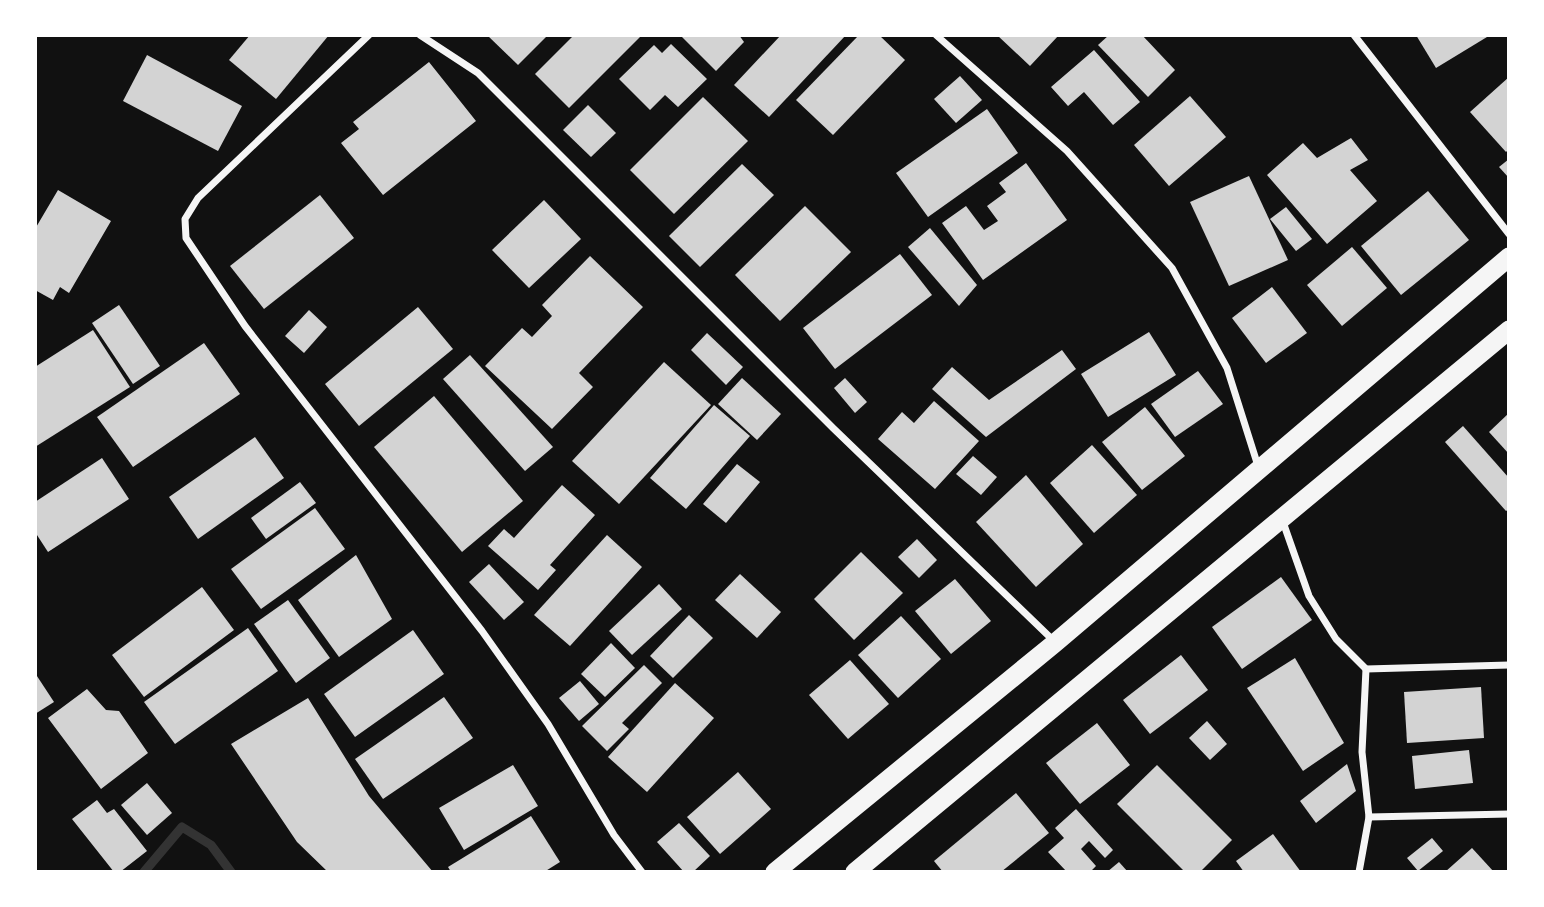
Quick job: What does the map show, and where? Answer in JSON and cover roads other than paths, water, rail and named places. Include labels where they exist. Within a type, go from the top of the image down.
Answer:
[{"type":"highway","points":[[775,872],[1055,643],[1509,257]]},
{"type":"highway","points":[[855,872],[1509,330]]},
{"type":"street","points":[[369,35],[198,198],[186,219],[186,238],[245,326],[504,662],[548,724],[614,835],[642,872]]},
{"type":"street","points":[[420,35],[478,72],[833,428],[1055,643]]},
{"type":"street","points":[[936,35],[1067,151],[1172,268],[1227,368],[1259,470]]},
{"type":"street","points":[[1354,35],[1509,234]]},
{"type":"street","points":[[1282,518],[1308,596],[1336,639],[1366,669],[1509,665]]},
{"type":"street","points":[[1359,872],[1369,817],[1362,752],[1366,669]]},
{"type":"street","points":[[1369,817],[1509,814]]},
{"type":"waterway","points":[[144,872],[182,827],[211,845],[231,872]]}]
